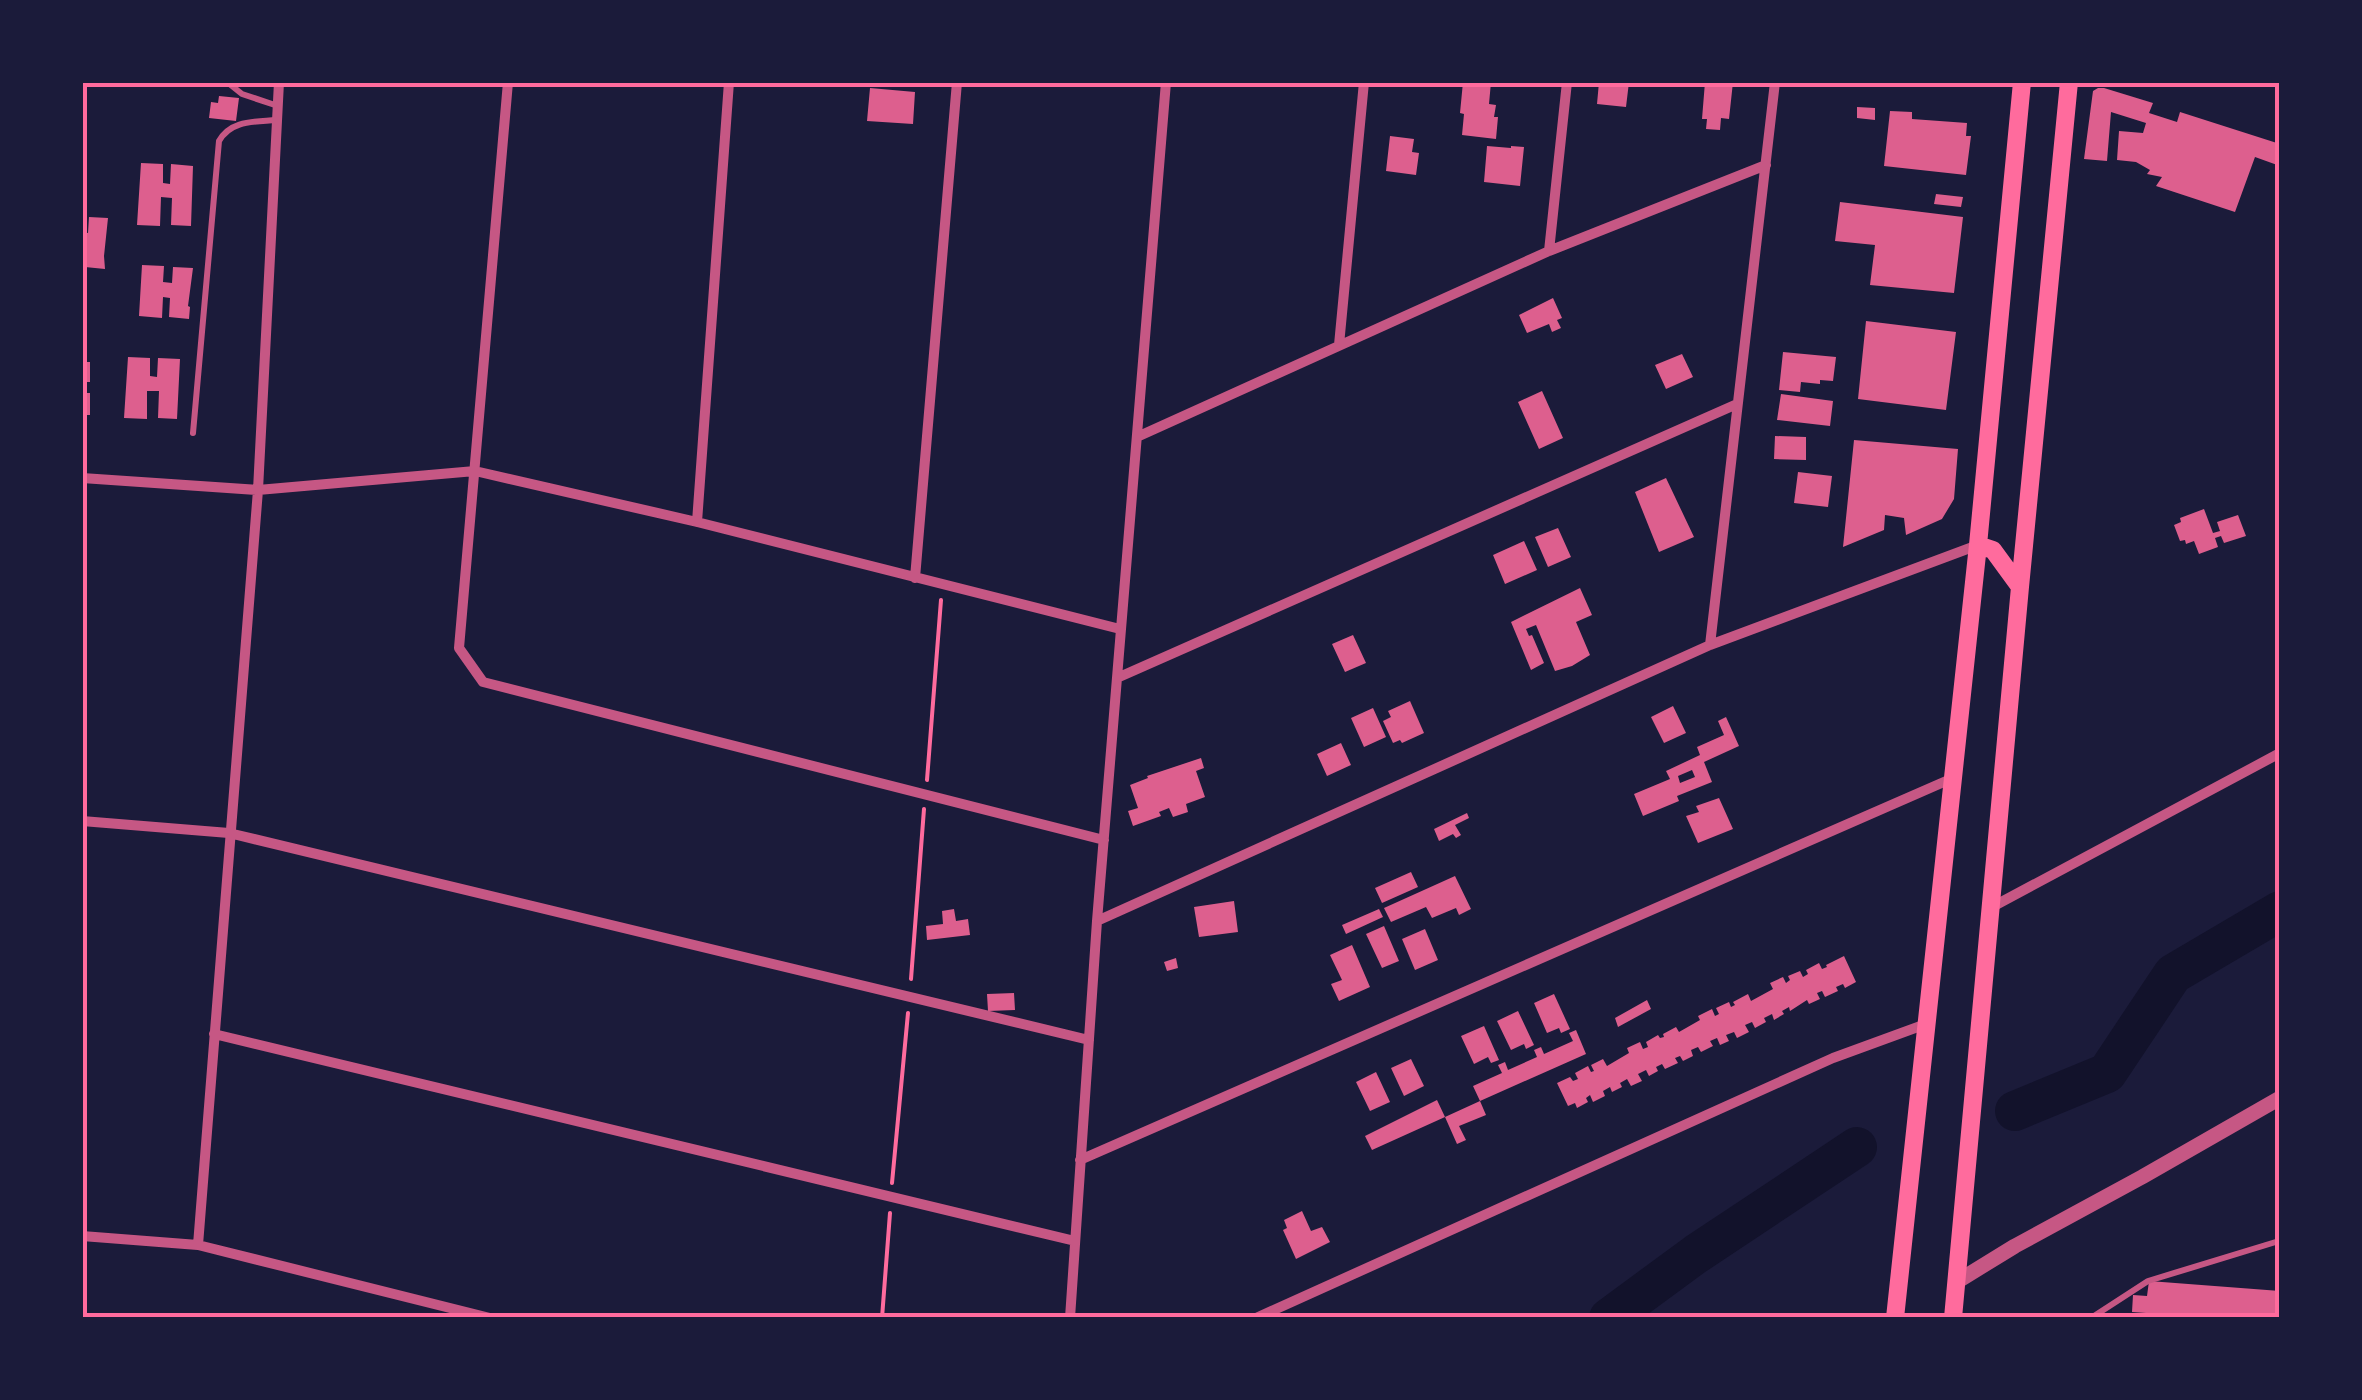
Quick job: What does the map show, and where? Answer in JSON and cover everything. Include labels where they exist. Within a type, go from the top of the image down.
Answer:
[{"type":"main road","points":[[1895,1318],[1978,544],[2022,82]]},
{"type":"main road","points":[[1954,1318],[2070,82]]},
{"type":"main road","points":[[1978,544],[1999,556],[2020,587]]},
{"type":"street","points":[[198,1245],[258,490],[279,82]]},
{"type":"street","points":[[508,82],[459,648],[483,682],[1104,840]]},
{"type":"street","points":[[697,522],[729,82]]},
{"type":"street","points":[[916,578],[957,82]]},
{"type":"street","points":[[1070,1318],[1097,921],[1166,82]]},
{"type":"street","points":[[1340,345],[1364,82]]},
{"type":"street","points":[[1549,251],[1567,82]]},
{"type":"street","points":[[1710,645],[1774,82]]},
{"type":"street","points":[[1138,438],[1549,251],[1766,166]]},
{"type":"street","points":[[1116,678],[1737,404]]},
{"type":"street","points":[[82,478],[258,490],[475,471],[697,522],[1120,629]]},
{"type":"street","points":[[1097,921],[1710,645],[1978,544]]},
{"type":"street","points":[[1992,907],[2280,752]]},
{"type":"street","points":[[1080,1160],[1952,778]]},
{"type":"street","points":[[82,821],[229,833],[1089,1040]]},
{"type":"street","points":[[1256,1318],[1833,1058],[1926,1024]]},
{"type":"street","points":[[214,1034],[1074,1240]]},
{"type":"street","points":[[1958,1281],[2280,1098]]},
{"type":"street","points":[[82,1236],[198,1245],[490,1318]]},
{"type":"lane","points":[[227,82],[242,94],[278,106]]},
{"type":"lane","points":[[194,433],[219,141],[225,131],[239,124],[277,120]]},
{"type":"lane","points":[[2091,1318],[2148,1280],[2279,1241]]},
{"type":"path","points":[[882,1318],[909,996]]},
{"type":"building","points":[[1463,82],[1491,82],[1489,104],[1496,105],[1494,117],[1498,117],[1496,139],[1462,135]]},
{"type":"building","points":[[1599,82],[1629,82],[1626,107],[1597,104]]},
{"type":"building","points":[[1705,82],[1733,82],[1729,119],[1721,118],[1720,130],[1706,129],[1707,119],[1702,119]]},
{"type":"building","points":[[870,88],[915,92],[913,124],[867,121]]},
{"type":"building","points":[[2098,88],[2153,103],[2149,113],[2177,122],[2180,112],[2280,144],[2280,166],[2255,157],[2235,212],[2156,186],[2162,177],[2147,174],[2150,170],[2136,162],[2117,160],[2119,131],[2143,133],[2146,123],[2111,112],[2107,161],[2084,159],[2093,91]]},
{"type":"building","points":[[219,96],[239,98],[236,121],[209,118],[211,102],[218,103]]},
{"type":"building","points":[[1857,107],[1875,108],[1875,120],[1857,118]]},
{"type":"building","points":[[1890,111],[1912,112],[1912,119],[1967,123],[1966,136],[1971,136],[1966,175],[1884,166]]},
{"type":"building","points":[[1390,136],[1414,139],[1412,152],[1419,153],[1416,175],[1386,171]]},
{"type":"building","points":[[1487,146],[1524,147],[1520,186],[1484,182]]},
{"type":"building","points":[[141,163],[163,164],[163,183],[170,184],[171,164],[193,166],[191,226],[171,225],[172,198],[161,197],[160,226],[137,225]]},
{"type":"building","points":[[1936,194],[1963,197],[1961,207],[1934,204]]},
{"type":"building","points":[[1840,202],[1963,217],[1954,293],[1870,285],[1875,245],[1835,241]]},
{"type":"building","points":[[89,217],[108,218],[105,269],[85,267],[82,232],[88,233]]},
{"type":"building","points":[[142,265],[164,266],[163,282],[172,283],[173,267],[193,268],[189,319],[169,317],[170,298],[163,297],[162,318],[139,316]]},
{"type":"building","points":[[1553,298],[1562,318],[1557,320],[1561,328],[1552,332],[1549,324],[1527,333],[1519,315]]},
{"type":"building","points":[[1866,321],[1956,332],[1946,410],[1858,399]]},
{"type":"building","points":[[1783,352],[1836,357],[1833,381],[1801,382],[1800,392],[1779,390]]},
{"type":"building","points":[[1682,354],[1693,377],[1666,389],[1655,365]]},
{"type":"building","points":[[128,357],[150,358],[150,376],[157,377],[158,358],[180,359],[177,419],[158,418],[159,391],[147,391],[147,419],[124,418]]},
{"type":"building","points":[[82,362],[90,362],[90,382],[82,382]]},
{"type":"building","points":[[1542,391],[1563,438],[1539,449],[1518,402]]},
{"type":"building","points":[[82,393],[90,393],[90,415],[82,415]]},
{"type":"building","points":[[1781,394],[1833,401],[1830,426],[1777,420]]},
{"type":"building","points":[[1775,436],[1806,437],[1806,460],[1774,459]]},
{"type":"building","points":[[1854,440],[1958,449],[1954,499],[1942,519],[1906,535],[1904,518],[1885,515],[1884,530],[1843,547]]},
{"type":"building","points":[[1798,472],[1832,476],[1828,507],[1794,503]]},
{"type":"building","points":[[1666,478],[1694,537],[1659,552],[1635,492]]},
{"type":"building","points":[[2204,509],[2213,533],[2220,531],[2217,522],[2238,515],[2246,536],[2224,543],[2221,536],[2215,538],[2218,547],[2199,554],[2194,541],[2180,541],[2174,525],[2181,522],[2180,518]]},
{"type":"building","points":[[1558,528],[1571,557],[1548,567],[1535,537]]},
{"type":"building","points":[[1524,541],[1537,570],[1505,584],[1493,555]]},
{"type":"building","points":[[1580,588],[1592,615],[1576,622],[1590,655],[1555,671],[1536,625],[1526,629],[1544,663],[1531,670],[1511,622]]},
{"type":"building","points":[[1353,635],[1366,663],[1345,672],[1332,644]]},
{"type":"building","points":[[1410,701],[1424,733],[1393,743],[1383,721],[1391,717],[1388,711]]},
{"type":"building","points":[[1673,706],[1686,733],[1664,743],[1651,717]]},
{"type":"building","points":[[1373,708],[1386,737],[1364,747],[1351,718]]},
{"type":"building","points":[[1726,717],[1739,746],[1704,762],[1712,782],[1643,816],[1634,794],[1670,779],[1666,771],[1700,755],[1697,747],[1724,735],[1718,721]],"holes":[[[1692,770],[1695,777],[1680,783],[1678,776]]]},
{"type":"building","points":[[1341,743],[1351,765],[1327,776],[1317,754]]},
{"type":"building","points":[[1201,758],[1204,768],[1196,771],[1205,797],[1186,804],[1188,812],[1173,817],[1169,808],[1159,812],[1161,816],[1133,826],[1128,811],[1138,808],[1130,785]]},
{"type":"building","points":[[1719,798],[1733,829],[1698,843],[1686,816],[1699,812],[1696,806]]},
{"type":"building","points":[[1467,813],[1469,818],[1455,825],[1461,835],[1456,838],[1453,834],[1439,841],[1434,829]]},
{"type":"building","points":[[1411,872],[1418,887],[1382,903],[1375,888]]},
{"type":"building","points":[[1455,876],[1471,909],[1459,915],[1456,908],[1432,918],[1426,907],[1391,922],[1384,908]]},
{"type":"building","points":[[1234,901],[1238,932],[1199,937],[1194,907]]},
{"type":"building","points":[[954,909],[956,921],[968,919],[970,935],[927,940],[926,926],[943,924],[942,911]]},
{"type":"building","points":[[1379,909],[1383,917],[1346,934],[1342,925]]},
{"type":"building","points":[[1384,926],[1399,961],[1382,968],[1366,934]]},
{"type":"building","points":[[1425,929],[1438,960],[1415,970],[1402,939]]},
{"type":"building","points":[[1352,945],[1370,987],[1339,1001],[1331,984],[1342,980],[1330,955]]},
{"type":"building","points":[[1844,956],[1856,982],[1845,988],[1843,984],[1836,987],[1838,991],[1825,997],[1822,991],[1817,993],[1820,999],[1809,1004],[1807,1000],[1790,1011],[1789,1007],[1774,1020],[1772,1014],[1755,1028],[1752,1022],[1745,1025],[1749,1032],[1737,1038],[1734,1032],[1726,1035],[1729,1041],[1720,1045],[1717,1038],[1710,1041],[1713,1046],[1701,1052],[1698,1047],[1691,1050],[1693,1056],[1683,1061],[1680,1056],[1675,1058],[1678,1063],[1665,1069],[1662,1064],[1649,1076],[1646,1070],[1638,1074],[1642,1081],[1631,1086],[1627,1079],[1620,1083],[1622,1087],[1612,1092],[1610,1087],[1603,1091],[1605,1096],[1593,1102],[1590,1095],[1586,1098],[1588,1102],[1577,1108],[1575,1103],[1568,1106],[1557,1083],[1570,1077],[1573,1081],[1578,1079],[1575,1073],[1588,1066],[1594,1071],[1591,1065],[1603,1059],[1607,1066],[1629,1053],[1627,1048],[1640,1042],[1643,1049],[1648,1047],[1646,1042],[1658,1035],[1664,1037],[1676,1027],[1679,1032],[1712,1009],[1715,1016],[1719,1014],[1716,1008],[1729,1002],[1731,1007],[1748,994],[1751,1001],[1773,989],[1770,983],[1783,977],[1786,983],[1790,980],[1788,976],[1800,971],[1803,977],[1808,974],[1806,970],[1819,963],[1822,969]]},
{"type":"building","points":[[1176,958],[1178,968],[1167,971],[1164,962]]},
{"type":"building","points":[[1014,993],[1015,1010],[988,1011],[987,994]]},
{"type":"building","points":[[1554,994],[1570,1029],[1547,1033],[1534,1003]]},
{"type":"building","points":[[1647,1000],[1651,1009],[1618,1027],[1615,1018]]},
{"type":"building","points":[[1518,1011],[1534,1045],[1526,1049],[1524,1044],[1511,1050],[1497,1021]]},
{"type":"building","points":[[1484,1026],[1499,1060],[1491,1063],[1488,1057],[1474,1064],[1461,1036]]},
{"type":"building","points":[[1576,1030],[1586,1054],[1480,1101],[1473,1086],[1502,1073],[1498,1065],[1505,1062],[1508,1070],[1537,1057],[1534,1050],[1541,1047],[1544,1054],[1573,1041],[1569,1033]]},
{"type":"building","points":[[1411,1059],[1424,1086],[1404,1096],[1391,1068]]},
{"type":"building","points":[[1376,1072],[1390,1102],[1370,1111],[1356,1082]]},
{"type":"building","points":[[1437,1100],[1445,1117],[1372,1150],[1365,1136]]},
{"type":"building","points":[[1480,1101],[1486,1115],[1459,1126],[1466,1140],[1457,1144],[1445,1117]]},
{"type":"building","points":[[1302,1211],[1311,1231],[1322,1227],[1330,1242],[1296,1259],[1283,1230],[1287,1228],[1284,1220]]},
{"type":"building","points":[[2149,1281],[2280,1291],[2280,1318],[2146,1318],[2146,1313],[2132,1312],[2133,1295],[2147,1296]]},
{"type":"waterway","points":[[2015,1111],[2107,1073],[2173,974],[2280,911]]},
{"type":"waterway","points":[[1609,1318],[1696,1254],[1857,1147]]}]
